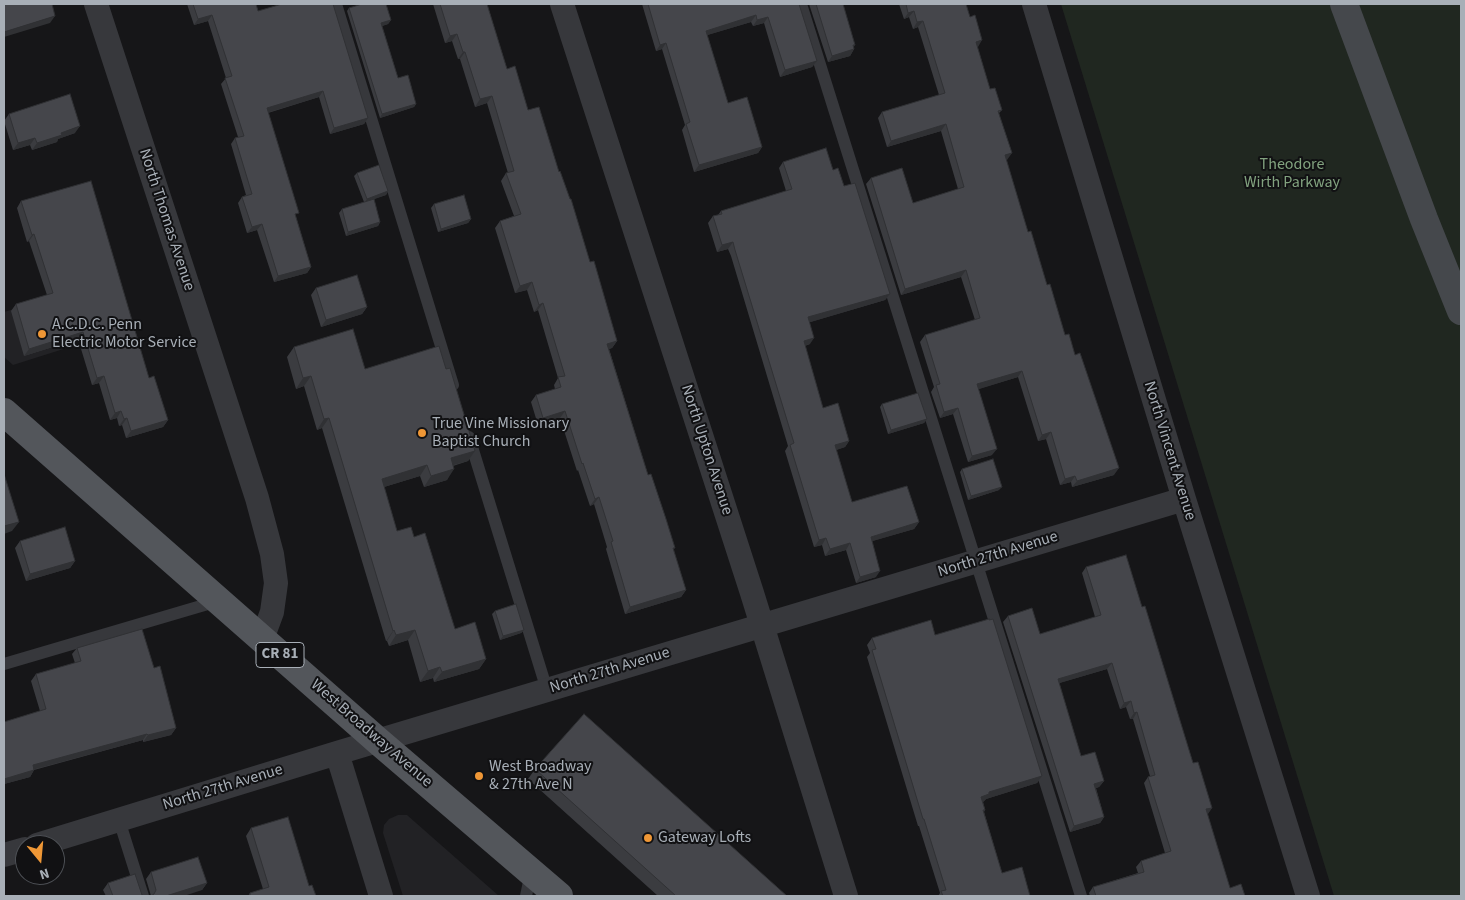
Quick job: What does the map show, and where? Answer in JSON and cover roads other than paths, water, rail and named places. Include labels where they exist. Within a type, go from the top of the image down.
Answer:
[{"type":"main road","name":"West Broadway Avenue","points":[[4,412],[378,741],[528,884],[559,896]]},
{"type":"street","name":"North Thomas Avenue","points":[[96,4],[254,489],[270,544],[276,583],[272,612],[262,639]]},
{"type":"street","name":"North Upton Avenue","points":[[562,4],[762,625],[846,896]]},
{"type":"street","name":"North Vincent Avenue","points":[[1034,4],[1184,499],[1308,896]]},
{"type":"street","points":[[1344,4],[1424,219],[1461,311]]},
{"type":"street","name":"North 27th Avenue","points":[[65,837],[1184,499]]},
{"type":"street","points":[[337,753],[381,896]]},
{"type":"lane","points":[[336,4],[457,397]]},
{"type":"lane","points":[[801,4],[1081,896]]},
{"type":"lane","points":[[466,425],[547,690]]},
{"type":"lane","points":[[4,664],[218,601]]},
{"type":"lane","points":[[120,820],[143,896]]},
{"type":"place","name":"A.C.D.C. Penn Electric Motor Service","points":[[42,334]]},
{"type":"place","name":"True Vine Missionary Baptist Church","points":[[422,433]]},
{"type":"place","name":"West Broadway & 27th Ave N","points":[[479,776]]},
{"type":"place","name":"Gateway Lofts","points":[[648,838]]},
{"type":"park label","name":"Theodore Wirth Parkway","points":[[1292,174]]}]
